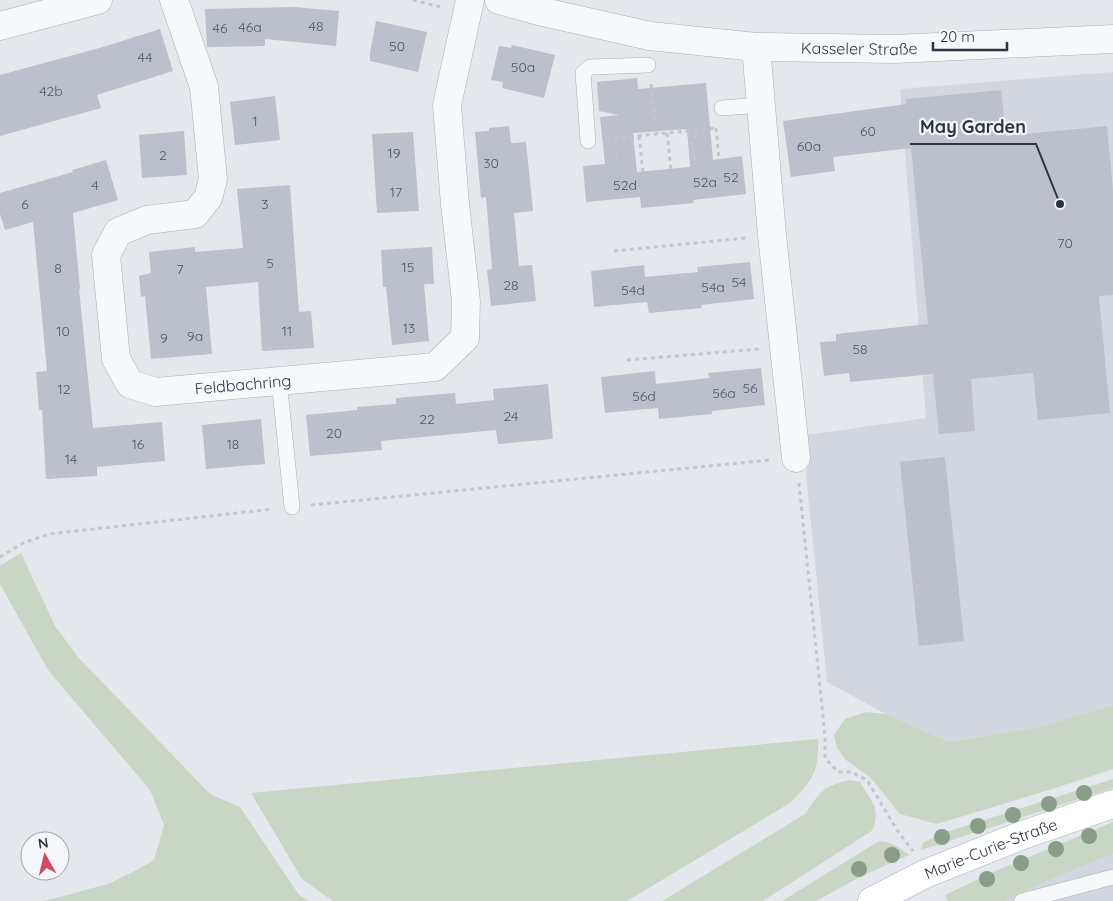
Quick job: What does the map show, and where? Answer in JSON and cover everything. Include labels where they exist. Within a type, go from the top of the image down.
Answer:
[{"type":"street","points":[[0,26],[98,0]]},
{"type":"street","name":"Feldbachring","points":[[174,0],[204,87],[213,179],[208,198],[195,214],[148,220],[118,232],[106,255],[116,359],[130,384],[156,392],[435,367],[465,338],[466,301],[455,204],[447,105],[470,0]]},
{"type":"street","name":"Kasseler Straße","points":[[498,0],[540,6],[650,36],[756,47],[895,48],[1113,39]]},
{"type":"street","points":[[756,47],[772,235],[796,458]]},
{"type":"street","name":"Marie-Curie-Straße","points":[[872,901],[934,871],[1020,836],[1113,804]]},
{"type":"lane","points":[[588,141],[583,73],[590,67],[648,64]]},
{"type":"lane","points":[[722,108],[761,114]]},
{"type":"lane","points":[[279,380],[292,507]]},
{"type":"lane","points":[[1022,901],[1113,877]]},
{"type":"path","points":[[588,141],[716,128],[761,114]]},
{"type":"path","points":[[716,128],[719,159]]},
{"type":"path","points":[[695,162],[692,143],[696,130]]},
{"type":"path","points":[[667,133],[671,169]]},
{"type":"path","points":[[639,136],[643,172]]},
{"type":"path","points":[[615,138],[617,162]]},
{"type":"path","points":[[614,251],[772,235]]},
{"type":"path","points":[[626,360],[784,347]]},
{"type":"path","points":[[0,557],[22,543],[49,534],[292,507],[796,458],[825,736],[825,758],[838,772],[851,772],[867,780],[897,830]]},
{"type":"shaded area","points":[[1113,72],[1113,705],[1043,726],[949,742],[886,714],[827,682],[806,474],[808,465],[807,435],[926,418],[900,89]]},
{"type":"shaded area","points":[[1113,854],[1113,901],[1005,901],[1051,879]]},
{"type":"green space","points":[[21,553],[55,626],[78,657],[210,794],[240,807],[299,895],[308,901],[44,901],[108,884],[154,860],[164,825],[150,790],[48,670],[0,584],[0,566]]},
{"type":"green space","points":[[1113,705],[1113,769],[937,824],[900,814],[870,777],[846,760],[837,748],[834,735],[845,719],[866,712],[886,714],[949,742],[1043,726]]},
{"type":"green space","points":[[818,739],[816,768],[813,775],[790,803],[627,901],[333,901],[302,879],[251,793]]},
{"type":"green space","points":[[1113,779],[1113,788],[921,850],[923,843],[940,834]]},
{"type":"green space","points":[[850,780],[860,782],[874,805],[876,816],[873,830],[763,901],[662,901],[805,814],[823,791]]},
{"type":"green space","points":[[1113,822],[1113,854],[1051,879],[1005,901],[948,901],[945,895],[998,870]]},
{"type":"green space","points":[[879,841],[895,845],[909,855],[862,876],[816,901],[782,901]]},
{"type":"building","points":[[294,7],[339,11],[336,46],[265,39],[265,46],[207,47],[205,9]]},
{"type":"building","points":[[376,21],[427,32],[418,72],[370,61]]},
{"type":"building","points":[[160,29],[173,71],[97,95],[101,108],[0,136],[0,75],[103,47]]},
{"type":"building","points":[[512,45],[555,55],[544,98],[502,88],[503,82],[491,80],[499,46],[511,48]]},
{"type":"building","points":[[637,78],[638,89],[706,83],[713,160],[742,156],[746,194],[693,200],[694,203],[641,208],[640,197],[586,202],[583,166],[605,164],[600,117],[619,115],[599,111],[597,82]],"holes":[[[687,129],[690,167],[637,172],[633,133]]]},
{"type":"building","points":[[1001,90],[1006,136],[1107,126],[1113,191],[1113,295],[1099,296],[1110,413],[1038,420],[1033,373],[971,379],[975,431],[939,434],[933,374],[850,382],[849,373],[824,376],[820,342],[836,341],[836,334],[928,324],[911,148],[833,157],[835,171],[791,177],[783,121],[906,104],[906,99]]},
{"type":"building","points":[[275,96],[280,140],[235,145],[230,102]]},
{"type":"building","points":[[509,126],[511,143],[526,142],[533,211],[514,213],[519,266],[532,265],[536,301],[491,306],[487,270],[492,269],[486,197],[481,198],[475,132],[489,131],[489,128]]},
{"type":"building","points":[[184,131],[187,175],[142,178],[139,135]]},
{"type":"building","points":[[413,132],[419,211],[377,213],[372,134]]},
{"type":"building","points":[[106,160],[118,200],[73,213],[93,428],[162,422],[165,461],[97,467],[97,476],[46,479],[42,410],[39,410],[36,372],[47,371],[33,222],[5,230],[0,214],[0,193],[73,172],[72,170]]},
{"type":"building","points":[[290,185],[299,312],[311,311],[314,348],[262,351],[258,282],[206,287],[212,354],[151,359],[145,296],[141,297],[139,276],[151,273],[149,252],[195,247],[195,252],[243,248],[237,189]]},
{"type":"building","points":[[432,247],[434,284],[424,284],[429,341],[392,345],[386,287],[383,287],[381,250]]},
{"type":"building","points":[[750,262],[754,299],[701,305],[702,308],[649,313],[647,302],[594,307],[591,271],[644,265],[645,277],[698,272],[697,267]]},
{"type":"building","points":[[761,368],[765,405],[712,411],[712,414],[659,419],[658,408],[605,413],[601,377],[655,371],[656,384],[709,378],[708,373]]},
{"type":"building","points":[[548,384],[553,439],[498,444],[496,430],[381,441],[382,450],[310,456],[306,415],[357,410],[357,407],[396,404],[396,398],[455,393],[456,404],[494,400],[493,389]]},
{"type":"building","points":[[261,419],[265,464],[206,469],[202,425]]},
{"type":"building","points":[[945,457],[964,641],[919,646],[900,462]]},
{"type":"place","name":"May Garden","points":[[1060,204]]}]
